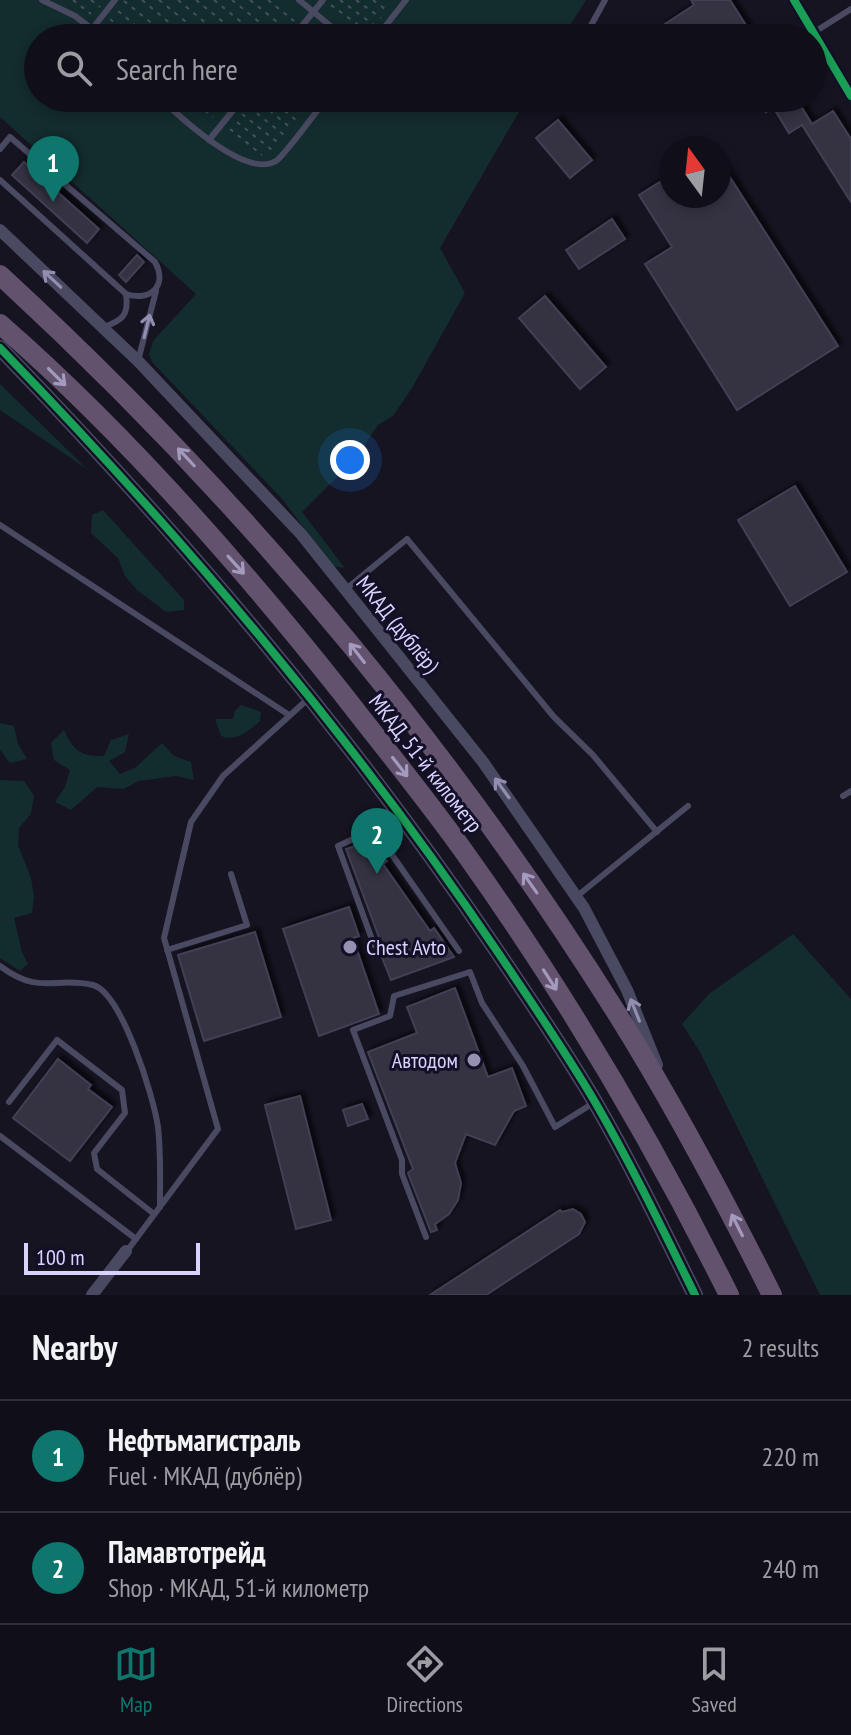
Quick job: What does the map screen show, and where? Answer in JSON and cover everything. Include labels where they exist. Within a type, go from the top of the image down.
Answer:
[{"type":"highway","name":"МКАД, 51-й километр","points":[[0,275],[84,352],[275,555],[455,778],[580,956],[674,1109],[772,1295]]},
{"type":"highway","name":"МКАД, 51-й километр","points":[[0,324],[157,477],[291,629],[428,803],[549,979],[629,1108],[729,1295]]},
{"type":"street","points":[[794,0],[808,24]]},
{"type":"street","points":[[827,56],[851,96]]},
{"type":"street","name":"МКАД (дублёр)","points":[[0,230],[138,361],[291,523],[483,762],[576,897],[627,990],[674,1109]]},
{"type":"street","points":[[0,348],[162,521],[266,640],[398,810],[502,958],[595,1102],[695,1295]]},
{"type":"street","points":[[92,1295],[126,1251]]},
{"type":"lane","points":[[42,0],[85,24]]},
{"type":"lane","points":[[299,0],[328,24]]},
{"type":"lane","points":[[303,24],[323,0]]},
{"type":"lane","points":[[388,23],[406,0]]},
{"type":"lane","points":[[592,24],[605,0]]},
{"type":"lane","points":[[96,24],[113,3]]},
{"type":"lane","points":[[827,24],[851,9]]},
{"type":"lane","points":[[176,112],[226,152],[261,164],[279,156],[315,112]]},
{"type":"lane","points":[[209,140],[232,112]]},
{"type":"lane","points":[[0,149],[10,137],[155,262],[160,281],[138,361]]},
{"type":"lane","points":[[0,180],[126,294],[146,297],[156,290]]},
{"type":"lane","points":[[104,327],[124,315],[128,307],[126,294]]},
{"type":"lane","points":[[0,525],[289,715]]},
{"type":"lane","points":[[345,589],[407,539],[554,717],[593,755],[657,832]]},
{"type":"lane","points":[[126,1251],[218,1129],[164,938],[191,822],[223,776],[310,696]]},
{"type":"lane","points":[[843,796],[851,791]]},
{"type":"lane","points":[[576,897],[688,806]]},
{"type":"lane","points":[[374,945],[338,846],[374,829],[398,810]]},
{"type":"lane","points":[[374,829],[459,951]]},
{"type":"lane","points":[[167,950],[247,925],[231,874]]},
{"type":"lane","points":[[0,966],[31,984],[96,986],[106,992],[118,1007],[148,1086],[157,1124],[160,1207]]},
{"type":"lane","points":[[426,1237],[402,1174],[402,1160],[353,1030],[390,1016],[394,996],[470,972],[482,1003],[523,1066],[555,1127],[595,1102]]},
{"type":"lane","points":[[9,1102],[57,1040],[122,1090],[125,1113],[94,1153],[97,1169],[154,1214]]},
{"type":"lane","points":[[0,1136],[136,1239]]},
{"type":"path","points":[[73,0],[99,20]]},
{"type":"path","points":[[123,0],[153,24]]},
{"type":"path","points":[[142,0],[171,24]]},
{"type":"path","points":[[159,0],[189,24]]},
{"type":"path","points":[[178,0],[207,24]]},
{"type":"path","points":[[196,0],[226,24]]},
{"type":"path","points":[[214,0],[244,24]]},
{"type":"path","points":[[232,0],[262,24]]},
{"type":"path","points":[[250,0],[278,24]]},
{"type":"path","points":[[268,0],[297,24]]},
{"type":"path","points":[[323,0],[356,24]]},
{"type":"path","points":[[340,0],[373,24]]},
{"type":"path","points":[[356,0],[388,23]]},
{"type":"path","points":[[373,0],[394,15]]},
{"type":"path","points":[[113,3],[136,24]]},
{"type":"path","points":[[104,14],[116,24]]},
{"type":"path","points":[[207,112],[270,162]]},
{"type":"path","points":[[224,112],[279,156]]},
{"type":"path","points":[[240,112],[286,149]]},
{"type":"path","points":[[257,112],[292,141]]},
{"type":"path","points":[[271,112],[298,134]]},
{"type":"path","points":[[286,112],[304,126]]},
{"type":"path","points":[[301,112],[310,119]]},
{"type":"green space","points":[[0,0],[586,0],[571,24],[24,24],[24,112],[519,112],[440,248],[465,293],[393,416],[378,425],[355,459],[302,512],[345,568],[332,566],[283,500],[152,362],[149,354],[153,341],[196,294],[0,117]]},
{"type":"green space","points":[[0,384],[87,469],[0,410]]},
{"type":"green space","points":[[103,510],[184,600],[184,610],[166,612],[137,590],[125,576],[118,558],[91,533],[92,515]]},
{"type":"green space","points":[[241,705],[261,712],[260,721],[237,737],[221,736],[215,719],[233,719]]},
{"type":"green space","points":[[0,723],[14,726],[18,744],[27,759],[10,763],[0,750]]},
{"type":"green space","points":[[64,730],[79,751],[96,756],[104,756],[111,740],[129,734],[125,752],[109,761],[120,774],[136,767],[162,743],[174,756],[191,762],[194,780],[176,776],[139,781],[123,789],[97,787],[71,810],[55,802],[65,787],[70,770],[54,760],[51,743]]},
{"type":"green space","points":[[0,780],[24,781],[34,796],[31,814],[19,828],[18,845],[31,878],[34,896],[32,913],[14,918],[28,964],[20,971],[0,958]]},
{"type":"green space","points":[[793,934],[851,999],[851,1295],[820,1295],[700,1052],[682,1024],[709,994]]},
{"type":"building","points":[[691,0],[730,0],[745,24],[665,24],[694,5]]},
{"type":"building","points":[[833,111],[851,139],[851,202],[802,125],[789,133],[776,112],[805,112],[812,124]]},
{"type":"building","points":[[558,120],[592,160],[570,178],[536,138]]},
{"type":"building","points":[[24,162],[99,229],[87,243],[12,175]]},
{"type":"building","points":[[731,179],[838,346],[737,410],[645,264],[672,247],[639,195],[659,182],[659,208],[731,208]]},
{"type":"building","points":[[612,219],[625,239],[579,269],[566,250]]},
{"type":"building","points":[[137,255],[144,262],[126,282],[119,275]]},
{"type":"building","points":[[545,296],[606,367],[580,389],[519,318]]},
{"type":"building","points":[[795,486],[847,572],[790,606],[738,520]]},
{"type":"building","points":[[369,841],[387,861],[383,864],[430,931],[434,928],[454,957],[391,980],[379,950],[383,948],[346,849]]},
{"type":"building","points":[[349,907],[359,936],[353,938],[379,1014],[319,1036],[283,929]]},
{"type":"building","points":[[255,932],[281,1017],[204,1041],[178,955]]},
{"type":"building","points":[[455,988],[488,1077],[512,1068],[526,1106],[514,1111],[495,1145],[466,1134],[455,1163],[461,1183],[458,1200],[449,1214],[435,1224],[437,1230],[431,1232],[408,1173],[413,1169],[368,1052],[417,1033],[407,1007]]},
{"type":"building","points":[[58,1059],[91,1085],[88,1089],[112,1107],[70,1161],[13,1118]]},
{"type":"building","points":[[300,1096],[331,1220],[296,1229],[265,1105]]},
{"type":"building","points":[[362,1104],[368,1119],[348,1126],[343,1110]]},
{"type":"building","points":[[573,1209],[581,1214],[585,1222],[579,1234],[486,1295],[430,1295],[560,1210]]},
{"type":"cycle path","points":[[794,0],[808,24]]},
{"type":"cycle path","points":[[827,56],[851,96]]},
{"type":"cycle path","points":[[0,348],[200,565],[325,716],[443,873],[584,1083],[634,1173],[695,1295]]},
{"type":"place","name":"Нефтьмагистраль","points":[[53,202]]},
{"type":"place","name":"Памавтотрейд","points":[[377,874]]},
{"type":"place","name":"Chest Avto","points":[[350,947]]},
{"type":"place","name":"Автодом","points":[[474,1060]]}]
